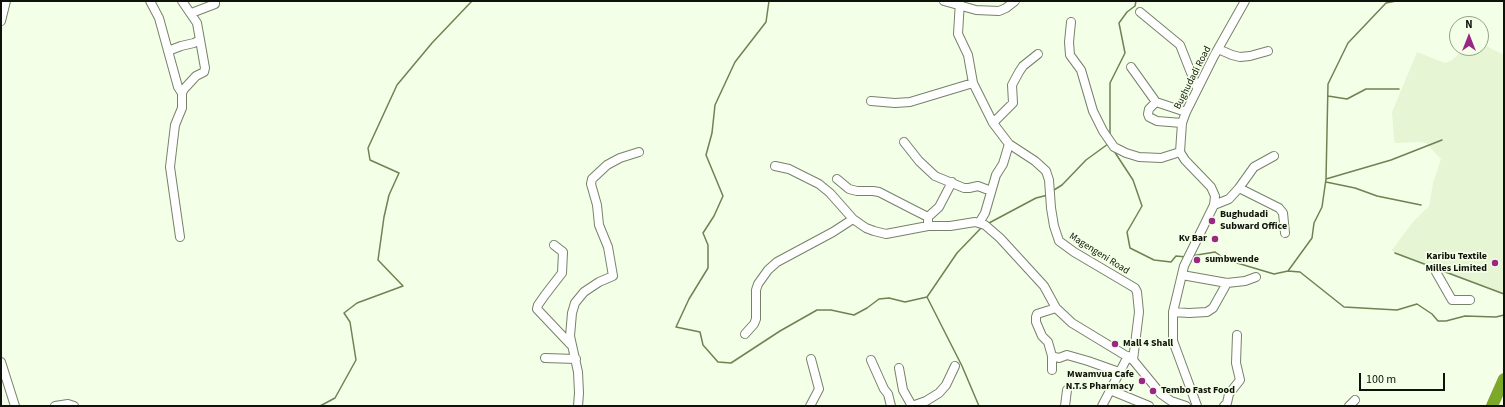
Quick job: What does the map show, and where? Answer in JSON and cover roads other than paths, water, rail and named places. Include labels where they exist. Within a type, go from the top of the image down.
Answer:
[{"type":"highway","points":[[1492,406],[1504,379]]},
{"type":"street","points":[[1,21],[6,1]]},
{"type":"street","points":[[150,1],[159,18],[178,88],[182,93]]},
{"type":"street","points":[[180,237],[170,168],[175,125],[182,108],[182,93],[184,89],[196,76],[205,70],[197,24],[182,1]]},
{"type":"street","points":[[192,16],[194,12],[214,4],[216,1]]},
{"type":"street","points":[[944,1],[960,4],[976,10],[999,11],[1016,1]]},
{"type":"street","name":"Bughudadi Road","points":[[1180,152],[1182,123],[1186,112],[1197,88],[1245,1]]},
{"type":"street","name":"Magengeni Road","points":[[960,4],[958,34],[968,55],[973,83],[993,122],[1009,144],[1035,160],[1046,172],[1049,180],[1049,195],[1053,220],[1059,241],[1074,252],[1135,288],[1137,292],[1139,312],[1130,358]]},
{"type":"street","points":[[1140,12],[1180,45],[1197,88]]},
{"type":"street","points":[[1071,22],[1069,42],[1070,55],[1081,70],[1093,111],[1103,131],[1114,147],[1139,157],[1161,158],[1180,152],[1185,160],[1211,187],[1214,196],[1214,205],[1188,257],[1173,312],[1173,341],[1197,406]]},
{"type":"street","points":[[168,51],[200,40]]},
{"type":"street","points":[[1218,49],[1240,57],[1250,56],[1268,50]]},
{"type":"street","points":[[993,122],[1013,103],[1012,85],[1018,72],[1038,54]]},
{"type":"street","points":[[1131,67],[1156,102],[1186,112]]},
{"type":"street","points":[[871,101],[895,103],[910,102],[973,83]]},
{"type":"street","points":[[1156,102],[1149,109],[1149,117],[1157,121],[1182,123]]},
{"type":"street","points":[[904,142],[930,173],[964,188],[978,186],[991,191]]},
{"type":"street","points":[[979,223],[985,213],[996,175],[1003,164],[1009,144]]},
{"type":"street","points":[[578,406],[579,394],[576,359],[570,336],[572,313],[575,303],[584,292],[599,282],[613,276],[608,247],[599,225],[597,205],[591,184],[592,179],[607,165],[620,158],[639,152]]},
{"type":"street","points":[[1214,205],[1229,199],[1239,188],[1254,166],[1274,156]]},
{"type":"street","points":[[775,166],[789,169],[818,184],[830,193],[853,219],[866,228],[886,234],[928,221],[939,207],[952,182]]},
{"type":"street","points":[[837,179],[849,189],[879,192],[928,221],[950,226],[979,223],[985,225],[1000,238],[1044,286],[1056,308],[1072,323],[1130,358],[1171,404],[1186,406]]},
{"type":"street","points":[[1239,188],[1279,208],[1283,214],[1285,233]]},
{"type":"street","points":[[745,334],[754,324],[756,319],[756,290],[758,284],[768,270],[777,262],[833,232],[853,219]]},
{"type":"street","points":[[554,245],[563,252],[562,272],[538,305],[537,309],[572,346]]},
{"type":"street","points":[[1436,272],[1452,300],[1470,300]]},
{"type":"street","points":[[1182,275],[1227,283],[1245,281],[1256,277]]},
{"type":"street","points":[[1173,312],[1189,314],[1208,312],[1213,308],[1227,283]]},
{"type":"street","points":[[1052,370],[1052,356],[1048,342],[1042,336],[1036,322],[1036,317],[1037,314],[1056,308]]},
{"type":"street","points":[[1224,406],[1227,403],[1229,394],[1240,380],[1236,363],[1237,335]]},
{"type":"street","points":[[1052,356],[1058,358],[1067,355],[1119,372]]},
{"type":"street","points":[[545,358],[576,359]]},
{"type":"street","points":[[1102,406],[1119,372],[1130,358]]},
{"type":"street","points":[[810,406],[819,389],[811,359]]},
{"type":"street","points":[[870,360],[888,394],[891,406]]},
{"type":"street","points":[[1,362],[16,406]]},
{"type":"street","points":[[899,368],[903,390],[912,406],[926,401],[939,393],[946,385],[954,366]]},
{"type":"street","points":[[1,388],[10,392]]},
{"type":"street","points":[[1066,406],[1067,390]]},
{"type":"street","points":[[1110,390],[1149,406]]},
{"type":"street","points":[[1349,406],[1355,400]]},
{"type":"street","points":[[55,406],[68,404],[74,406]]},
{"type":"waterway","points":[[320,406],[335,398],[356,360],[350,322],[344,313],[357,303],[403,286],[378,260],[384,217],[389,195],[399,173],[370,160],[368,148],[397,85],[432,43],[472,1]]},
{"type":"waterway","points":[[769,1],[766,22],[735,62],[715,105],[712,133],[706,155],[723,196],[714,216],[703,233],[708,245],[708,268],[689,299],[676,327],[700,332],[703,345],[718,362],[731,363],[780,331],[817,310],[831,310],[854,315],[879,299],[889,298],[905,302],[927,297]]},
{"type":"waterway","points":[[1110,135],[1110,83],[1125,53],[1119,23],[1127,12],[1135,6],[1136,1]]},
{"type":"waterway","points":[[1288,271],[1312,238],[1314,223],[1322,207],[1326,179],[1328,84],[1348,43],[1386,3],[1396,1]]},
{"type":"waterway","points":[[1328,96],[1347,99],[1366,89],[1399,89]]},
{"type":"waterway","points":[[1326,179],[1391,160],[1442,140]]},
{"type":"waterway","points":[[1054,190],[1062,185],[1086,160],[1108,144]]},
{"type":"waterway","points":[[1114,151],[1133,180],[1142,206],[1127,232],[1130,248],[1154,260],[1171,262],[1176,256],[1186,257]]},
{"type":"waterway","points":[[1326,182],[1355,188],[1377,196],[1421,205]]},
{"type":"waterway","points":[[989,223],[1036,198],[1048,195]]},
{"type":"waterway","points":[[979,406],[962,366],[927,297],[957,253],[982,227]]},
{"type":"waterway","points":[[1191,256],[1215,252],[1227,260],[1274,274],[1288,271],[1300,272],[1344,307],[1397,310],[1417,304],[1432,314],[1438,321],[1446,321],[1465,316],[1496,317],[1504,315]]},
{"type":"waterway","points":[[1395,253],[1504,294]]},
{"type":"place","name":"Bughudadi Subward Office","points":[[1212,221]]},
{"type":"place","name":"Kv Bar","points":[[1215,239]]},
{"type":"place","name":"sumbwende","points":[[1197,260]]},
{"type":"place","name":"Karibu Textile Milles Limited","points":[[1495,263]]},
{"type":"place","name":"Mall 4 Shall","points":[[1115,344]]},
{"type":"place","name":"Mwamvua Cafe N.T.S Pharmacy","points":[[1142,381]]},
{"type":"place","name":"Tembo Fast Food","points":[[1153,391]]}]
